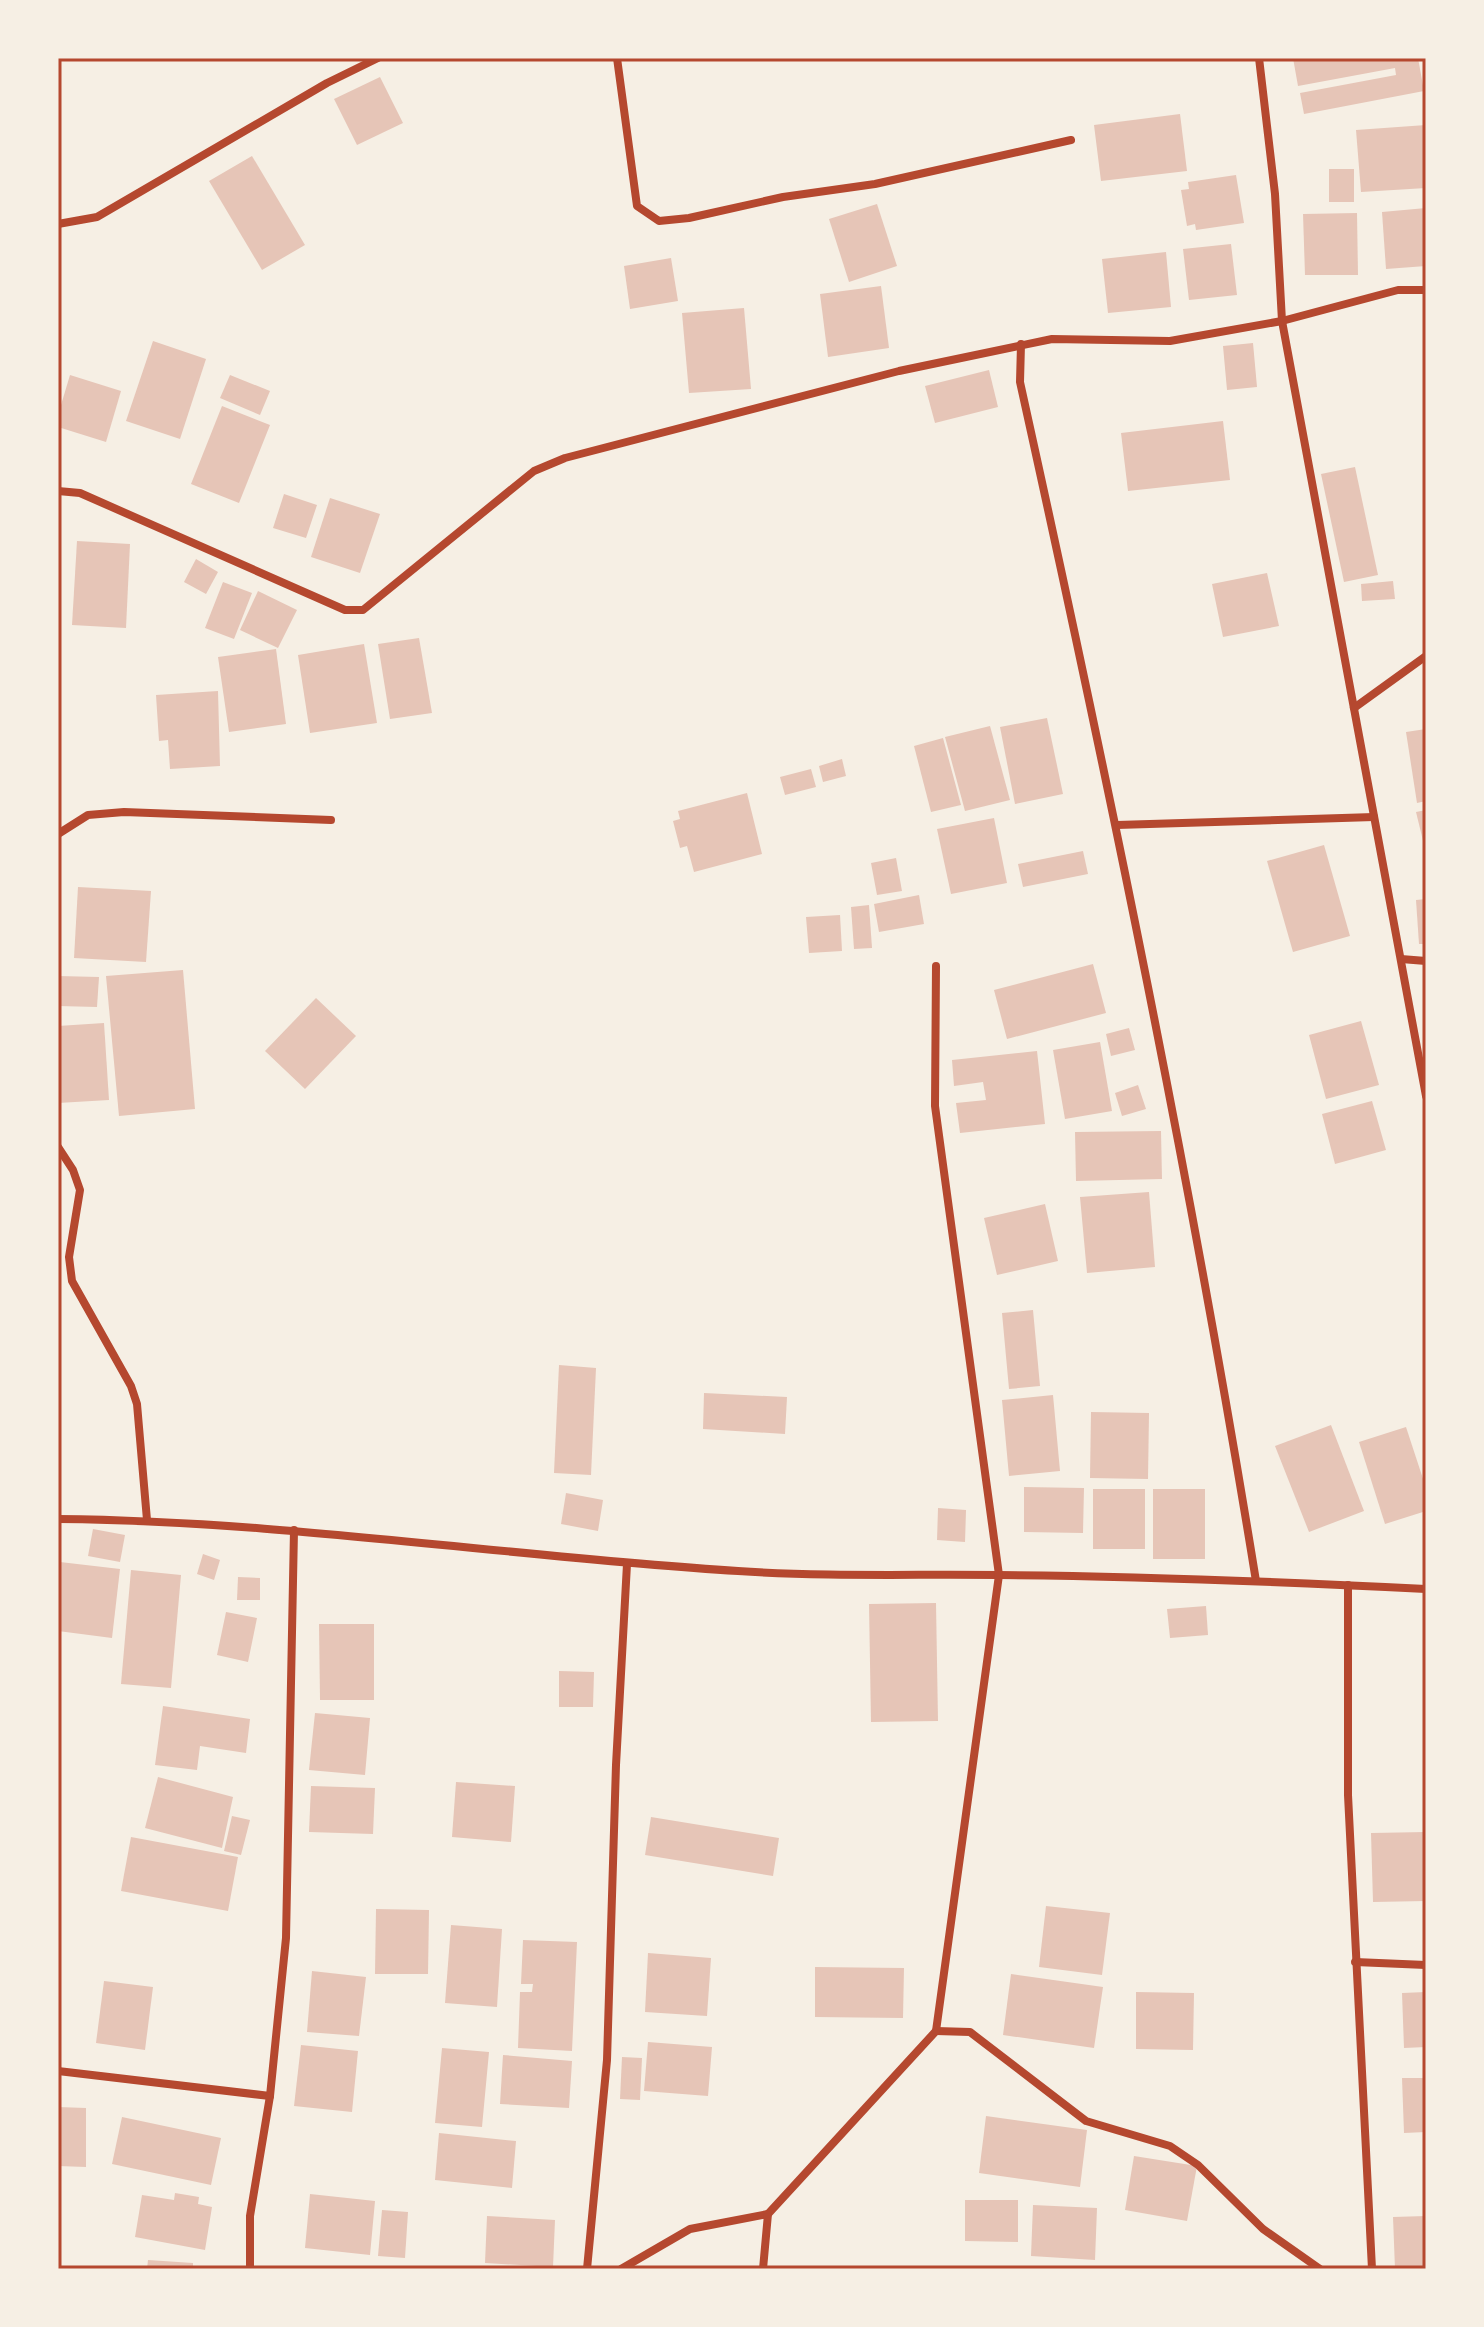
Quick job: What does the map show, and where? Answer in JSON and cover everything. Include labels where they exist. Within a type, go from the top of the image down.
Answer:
[{"type":"street","points":[[58,223],[97,217],[327,83],[378,58]]},
{"type":"street","points":[[617,58],[637,206],[659,221],[689,218],[783,197],[875,184],[1071,140]]},
{"type":"street","points":[[1259,58],[1275,194],[1282,321],[1426,1096]]},
{"type":"street","points":[[58,491],[80,493],[345,610],[363,610],[544,466],[899,371],[1021,344],[1052,339],[1170,341],[1282,321],[1398,290],[1426,290]]},
{"type":"street","points":[[1021,344],[1020,382],[1117,825],[1217,1341],[1256,1581]]},
{"type":"street","points":[[1354,708],[1426,656]]},
{"type":"street","points":[[58,834],[88,815],[124,812],[331,820]]},
{"type":"street","points":[[1117,825],[1374,817]]},
{"type":"street","points":[[1401,959],[1426,961]]},
{"type":"street","points":[[621,2269],[690,2229],[768,2214],[936,2031],[999,1575],[935,1106],[936,966]]},
{"type":"street","points":[[58,1147],[80,1190],[69,1257],[72,1281],[131,1386],[137,1404],[147,1520]]},
{"type":"street","points":[[58,1519],[147,1520],[294,1530],[627,1564],[811,1576],[999,1575],[1256,1581],[1426,1589]]},
{"type":"street","points":[[250,2269],[250,2216],[270,2096],[286,1938],[294,1530]]},
{"type":"street","points":[[587,2269],[607,2060],[616,1765],[627,1564]]},
{"type":"street","points":[[1348,1585],[1346,1671],[1355,1962],[1372,2269]]},
{"type":"street","points":[[1355,1962],[1426,1965]]},
{"type":"street","points":[[936,2031],[970,2032],[1086,2121],[1170,2146],[1198,2165],[1263,2229],[1320,2269]]},
{"type":"street","points":[[58,2071],[270,2096]]},
{"type":"street","points":[[763,2269],[768,2214]]},
{"type":"building","points":[[1293,58],[1418,58],[1424,91],[1304,114],[1300,93],[1396,75],[1395,68],[1298,86]]},
{"type":"building","points":[[380,77],[403,123],[357,145],[334,99]]},
{"type":"building","points":[[1180,114],[1187,171],[1101,181],[1094,125]]},
{"type":"building","points":[[1426,125],[1426,188],[1361,192],[1356,130]]},
{"type":"building","points":[[252,156],[305,245],[262,270],[209,181]]},
{"type":"building","points":[[1329,169],[1354,169],[1354,202],[1329,202]]},
{"type":"building","points":[[1236,175],[1244,223],[1196,230],[1195,224],[1187,226],[1181,190],[1189,189],[1188,182]]},
{"type":"building","points":[[877,204],[897,266],[849,282],[829,219]]},
{"type":"building","points":[[1426,208],[1426,266],[1386,269],[1382,212]]},
{"type":"building","points":[[1357,213],[1358,275],[1305,275],[1303,214]]},
{"type":"building","points":[[1231,244],[1237,295],[1189,300],[1183,249]]},
{"type":"building","points":[[1166,252],[1171,307],[1108,313],[1102,259]]},
{"type":"building","points":[[671,258],[678,301],[630,309],[624,266]]},
{"type":"building","points":[[881,286],[889,348],[828,357],[820,294]]},
{"type":"building","points":[[744,308],[751,389],[689,393],[682,313]]},
{"type":"building","points":[[153,341],[206,359],[180,439],[126,421]]},
{"type":"building","points":[[1253,343],[1257,387],[1227,390],[1223,346]]},
{"type":"building","points":[[989,370],[998,407],[935,423],[925,386]]},
{"type":"building","points":[[70,375],[121,391],[106,442],[58,427],[58,415]]},
{"type":"building","points":[[230,375],[270,391],[260,415],[220,398]]},
{"type":"building","points":[[222,406],[270,425],[239,503],[191,484]]},
{"type":"building","points":[[1223,421],[1230,480],[1128,491],[1121,433]]},
{"type":"building","points":[[1355,467],[1378,575],[1344,582],[1321,474]]},
{"type":"building","points":[[284,494],[317,505],[306,538],[273,528]]},
{"type":"building","points":[[330,498],[380,514],[360,573],[311,557]]},
{"type":"building","points":[[77,541],[130,544],[126,628],[72,625]]},
{"type":"building","points":[[196,559],[218,572],[206,594],[184,582]]},
{"type":"building","points":[[1267,573],[1279,626],[1223,637],[1212,584]]},
{"type":"building","points":[[1393,581],[1395,599],[1362,601],[1361,584]]},
{"type":"building","points":[[223,582],[252,593],[234,639],[205,628]]},
{"type":"building","points":[[258,591],[297,610],[278,648],[240,630]]},
{"type":"building","points":[[419,638],[432,713],[390,719],[378,644]]},
{"type":"building","points":[[364,644],[377,723],[310,733],[298,655]]},
{"type":"building","points":[[276,649],[286,724],[229,732],[218,657]]},
{"type":"building","points":[[218,691],[220,766],[170,769],[168,740],[159,741],[156,695]]},
{"type":"building","points":[[1047,718],[1063,794],[1015,804],[1000,727]]},
{"type":"building","points":[[990,726],[1010,800],[965,811],[945,737]]},
{"type":"building","points":[[1426,729],[1426,801],[1417,803],[1406,732]]},
{"type":"building","points":[[943,738],[961,805],[931,812],[914,746]]},
{"type":"building","points":[[842,759],[846,776],[823,782],[819,766]]},
{"type":"building","points":[[811,769],[816,787],[785,795],[780,777]]},
{"type":"building","points":[[747,793],[762,854],[694,872],[687,846],[680,848],[673,821],[680,819],[678,811]]},
{"type":"building","points":[[1426,810],[1426,849],[1425,849],[1416,812]]},
{"type":"building","points":[[994,818],[1007,883],[951,894],[937,829]]},
{"type":"building","points":[[1324,845],[1350,936],[1293,952],[1267,861]]},
{"type":"building","points":[[1083,851],[1088,874],[1023,887],[1018,864]]},
{"type":"building","points":[[896,858],[902,891],[877,895],[871,863]]},
{"type":"building","points":[[78,887],[151,891],[146,962],[74,958]]},
{"type":"building","points":[[919,895],[924,924],[879,932],[874,904]]},
{"type":"building","points":[[1426,899],[1426,944],[1419,944],[1416,900]]},
{"type":"building","points":[[869,905],[872,948],[854,949],[851,907]]},
{"type":"building","points":[[840,915],[842,951],[809,953],[806,917]]},
{"type":"building","points":[[1093,964],[1106,1013],[1007,1039],[994,990]]},
{"type":"building","points":[[183,970],[195,1109],[119,1116],[106,976]]},
{"type":"building","points":[[58,976],[99,977],[97,1007],[58,1006]]},
{"type":"building","points":[[316,998],[356,1036],[305,1089],[265,1051]]},
{"type":"building","points":[[1361,1021],[1379,1085],[1326,1099],[1309,1035]]},
{"type":"building","points":[[104,1023],[109,1100],[58,1103],[58,1026]]},
{"type":"building","points":[[1129,1028],[1135,1050],[1111,1056],[1106,1034]]},
{"type":"building","points":[[1100,1042],[1112,1111],[1065,1119],[1053,1050]]},
{"type":"building","points":[[1037,1051],[1045,1124],[960,1133],[956,1103],[986,1100],[983,1082],[954,1086],[952,1060]]},
{"type":"building","points":[[1138,1085],[1146,1109],[1122,1116],[1115,1093]]},
{"type":"building","points":[[1372,1101],[1386,1150],[1335,1164],[1322,1114]]},
{"type":"building","points":[[1161,1131],[1162,1179],[1076,1181],[1075,1132]]},
{"type":"building","points":[[1149,1192],[1155,1267],[1087,1273],[1080,1197]]},
{"type":"building","points":[[1045,1204],[1058,1261],[997,1275],[984,1218]]},
{"type":"building","points":[[1033,1310],[1040,1386],[1009,1389],[1002,1313]]},
{"type":"building","points":[[559,1365],[596,1368],[591,1475],[554,1473]]},
{"type":"building","points":[[704,1393],[787,1397],[785,1434],[703,1429]]},
{"type":"building","points":[[1053,1395],[1060,1471],[1009,1476],[1002,1400]]},
{"type":"building","points":[[1091,1412],[1149,1413],[1148,1479],[1090,1478]]},
{"type":"building","points":[[1331,1425],[1364,1511],[1309,1532],[1275,1446]]},
{"type":"building","points":[[1406,1427],[1426,1488],[1426,1511],[1385,1524],[1359,1442]]},
{"type":"building","points":[[1024,1487],[1084,1488],[1083,1533],[1024,1532]]},
{"type":"building","points":[[1093,1489],[1145,1489],[1145,1549],[1093,1549]]},
{"type":"building","points":[[1153,1489],[1205,1489],[1205,1559],[1153,1559]]},
{"type":"building","points":[[566,1493],[603,1500],[598,1531],[561,1524]]},
{"type":"building","points":[[938,1508],[966,1510],[965,1542],[937,1540]]},
{"type":"building","points":[[93,1529],[125,1535],[120,1562],[88,1556]]},
{"type":"building","points":[[203,1554],[220,1560],[214,1580],[197,1574]]},
{"type":"building","points":[[60,1562],[120,1569],[112,1638],[58,1631]]},
{"type":"building","points":[[131,1570],[181,1575],[171,1688],[121,1684]]},
{"type":"building","points":[[238,1577],[260,1578],[260,1600],[237,1600]]},
{"type":"building","points":[[936,1603],[938,1721],[871,1722],[869,1604]]},
{"type":"building","points":[[1206,1606],[1208,1635],[1170,1638],[1167,1609]]},
{"type":"building","points":[[226,1612],[257,1618],[248,1662],[217,1655]]},
{"type":"building","points":[[319,1624],[374,1624],[374,1700],[320,1700]]},
{"type":"building","points":[[559,1671],[594,1672],[593,1707],[559,1707]]},
{"type":"building","points":[[163,1706],[250,1719],[246,1753],[200,1746],[197,1770],[155,1765]]},
{"type":"building","points":[[315,1713],[370,1718],[365,1775],[309,1770]]},
{"type":"building","points":[[158,1777],[233,1797],[222,1848],[145,1828]]},
{"type":"building","points":[[456,1782],[515,1786],[511,1842],[452,1837]]},
{"type":"building","points":[[311,1786],[375,1788],[373,1834],[309,1832]]},
{"type":"building","points":[[232,1816],[250,1820],[241,1855],[224,1851]]},
{"type":"building","points":[[651,1817],[779,1838],[773,1876],[645,1855]]},
{"type":"building","points":[[1426,1832],[1426,1901],[1373,1902],[1371,1833]]},
{"type":"building","points":[[131,1837],[238,1857],[228,1911],[121,1891]]},
{"type":"building","points":[[1046,1906],[1110,1913],[1102,1975],[1039,1967]]},
{"type":"building","points":[[376,1909],[429,1910],[428,1974],[375,1974]]},
{"type":"building","points":[[451,1925],[502,1929],[497,2007],[445,2003]]},
{"type":"building","points":[[523,1940],[577,1942],[572,2051],[518,2048],[520,1992],[532,1992],[533,1984],[521,1984]]},
{"type":"building","points":[[648,1953],[711,1958],[707,2016],[645,2012]]},
{"type":"building","points":[[815,1967],[904,1968],[903,2018],[815,2017]]},
{"type":"building","points":[[312,1971],[366,1977],[359,2036],[307,2032]]},
{"type":"building","points":[[1011,1974],[1103,1987],[1094,2048],[1003,2035]]},
{"type":"building","points":[[104,1981],[153,1987],[145,2050],[96,2043]]},
{"type":"building","points":[[1136,1992],[1194,1993],[1193,2050],[1136,2049]]},
{"type":"building","points":[[1426,1992],[1426,2047],[1404,2048],[1402,1993]]},
{"type":"building","points":[[648,2042],[712,2047],[708,2096],[644,2091]]},
{"type":"building","points":[[301,2045],[358,2051],[352,2112],[294,2106]]},
{"type":"building","points":[[442,2048],[489,2052],[482,2127],[435,2123]]},
{"type":"building","points":[[503,2055],[572,2061],[569,2108],[500,2104]]},
{"type":"building","points":[[622,2057],[642,2058],[640,2100],[620,2099]]},
{"type":"building","points":[[1402,2078],[1426,2078],[1426,2132],[1404,2133]]},
{"type":"building","points":[[58,2107],[86,2108],[86,2167],[58,2166]]},
{"type":"building","points":[[986,2116],[1087,2130],[1080,2187],[979,2173]]},
{"type":"building","points":[[122,2117],[221,2138],[211,2185],[112,2164]]},
{"type":"building","points":[[439,2133],[516,2141],[512,2188],[435,2180]]},
{"type":"building","points":[[1134,2156],[1197,2166],[1187,2221],[1125,2210]]},
{"type":"building","points":[[175,2193],[199,2197],[198,2204],[212,2207],[205,2250],[135,2237],[142,2195],[174,2200]]},
{"type":"building","points":[[310,2194],[375,2201],[370,2255],[305,2248]]},
{"type":"building","points":[[965,2200],[1018,2200],[1018,2242],[965,2241]]},
{"type":"building","points":[[1033,2205],[1097,2208],[1095,2260],[1031,2256]]},
{"type":"building","points":[[382,2210],[408,2212],[405,2258],[378,2256]]},
{"type":"building","points":[[487,2216],[555,2220],[553,2267],[485,2263]]},
{"type":"building","points":[[1426,2216],[1426,2269],[1395,2269],[1393,2217]]},
{"type":"building","points":[[148,2260],[193,2263],[193,2269],[147,2269]]}]
